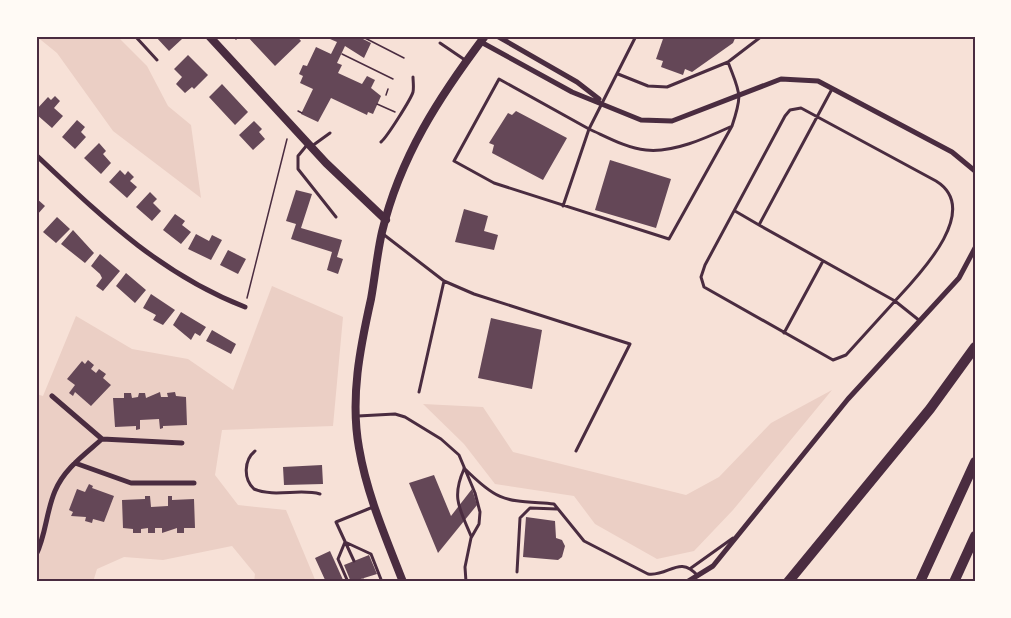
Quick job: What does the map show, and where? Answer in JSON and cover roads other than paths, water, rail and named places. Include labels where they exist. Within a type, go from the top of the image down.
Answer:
[{"type":"highway","points":[[788,582],[930,408],[975,347]]},
{"type":"highway","points":[[920,582],[975,462]]},
{"type":"highway","points":[[954,582],[975,536]]},
{"type":"main road","points":[[209,36],[310,145],[386,220]]},
{"type":"main road","points":[[403,582],[374,507],[358,447],[355,395],[359,361],[382,232],[413,143],[483,39]]},
{"type":"street","points":[[497,36],[577,82],[602,102]]},
{"type":"street","points":[[483,39],[572,92],[602,102],[641,120],[659,123],[672,121],[781,79],[818,81],[952,152],[975,171]]},
{"type":"street","points":[[36,155],[137,247],[167,268],[245,307]]},
{"type":"street","points":[[687,582],[713,566],[848,399],[959,278],[975,248]]},
{"type":"street","points":[[52,396],[102,440],[182,443]]},
{"type":"street","points":[[36,555],[42,543],[54,492],[75,463],[102,440]]},
{"type":"street","points":[[75,463],[131,483],[194,483]]},
{"type":"lane","points":[[135,36],[157,60]]},
{"type":"lane","points":[[563,206],[589,129],[636,36]]},
{"type":"lane","points":[[618,74],[648,87],[667,87],[728,62],[762,36]]},
{"type":"lane","points":[[440,43],[467,61]]},
{"type":"lane","points":[[728,62],[741,95],[732,126],[669,239],[494,183],[454,161],[499,79],[589,129],[627,146],[646,150],[666,149],[732,126]]},
{"type":"lane","points":[[381,142],[388,136],[398,114],[413,92],[413,77]]},
{"type":"lane","points":[[759,225],[832,88]]},
{"type":"lane","points":[[801,108],[817,117],[945,186],[954,205],[952,219],[940,246],[924,268],[839,359],[833,360],[704,287],[701,277],[734,210],[790,110],[801,108]]},
{"type":"lane","points":[[330,133],[310,145],[298,156],[298,169],[336,217]]},
{"type":"lane","points":[[734,210],[895,301],[920,321]]},
{"type":"lane","points":[[382,232],[444,281],[474,294],[630,344],[576,451]]},
{"type":"lane","points":[[784,333],[823,261]]},
{"type":"lane","points":[[419,392],[444,281]]},
{"type":"lane","points":[[356,416],[395,414],[405,417],[450,446],[459,455],[476,493],[480,512],[479,524],[471,538],[465,567],[466,582]]},
{"type":"lane","points":[[255,451],[247,462],[247,477],[254,489],[269,493],[310,491],[320,494]]},
{"type":"lane","points":[[464,468],[488,492],[507,500],[554,504],[584,541],[648,574],[657,576],[676,566],[691,568],[698,576]]},
{"type":"lane","points":[[464,468],[456,486],[456,499],[471,538]]},
{"type":"lane","points":[[354,561],[336,522],[374,507]]},
{"type":"lane","points":[[517,572],[520,518],[530,508],[558,509]]},
{"type":"lane","points":[[691,568],[739,533]]},
{"type":"lane","points":[[345,542],[338,559],[348,582]]},
{"type":"lane","points":[[345,542],[371,554],[382,582]]}]
